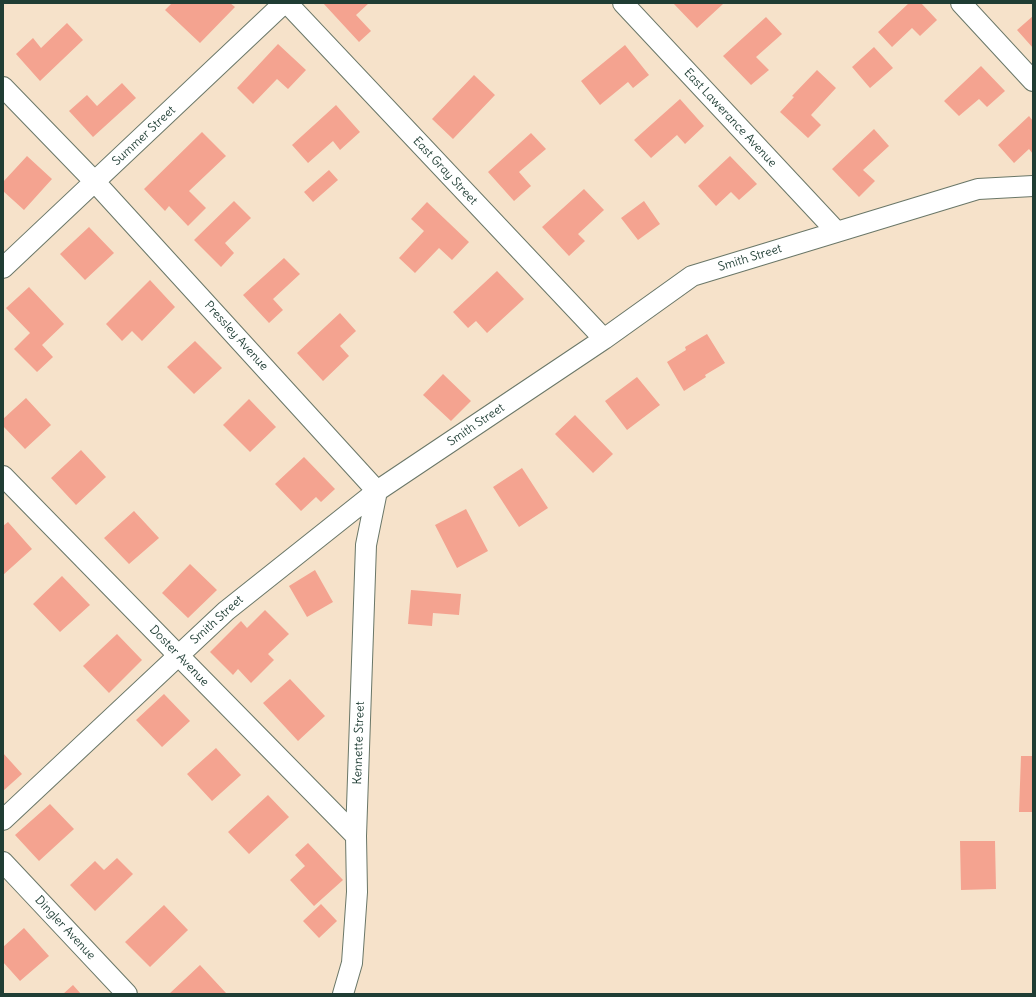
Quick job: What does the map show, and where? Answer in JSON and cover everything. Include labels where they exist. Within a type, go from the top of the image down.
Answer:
[{"type":"street","name":"Summer Street","points":[[3,268],[286,3]]},
{"type":"street","name":"East Gray Street","points":[[286,3],[604,340]]},
{"type":"street","name":"East Lawerance Avenue","points":[[623,3],[837,232]]},
{"type":"street","points":[[961,3],[1033,81]]},
{"type":"street","name":"Pressley Avenue","points":[[3,87],[95,182],[378,491]]},
{"type":"street","name":"Smith Street","points":[[3,820],[226,610],[378,491],[604,340],[692,276],[978,189],[1033,186]]},
{"type":"street","name":"Doster Avenue","points":[[3,476],[356,836]]},
{"type":"street","name":"Kennette Street","points":[[343,994],[352,963],[357,892],[356,836],[366,545],[378,491]]},
{"type":"street","name":"Dingler Avenue","points":[[3,862],[127,994]]},
{"type":"building","points":[[172,3],[230,3],[235,7],[200,43],[165,10]]},
{"type":"building","points":[[323,3],[369,3],[356,15],[371,31],[359,42]]},
{"type":"building","points":[[673,3],[722,3],[723,4],[697,28]]},
{"type":"building","points":[[909,3],[921,3],[937,20],[920,36],[912,28],[892,47],[878,32]]},
{"type":"building","points":[[1033,16],[1033,48],[1017,30]]},
{"type":"building","points":[[766,17],[782,34],[756,57],[769,70],[751,85],[723,56]]},
{"type":"building","points":[[67,23],[83,40],[40,81],[16,54],[33,38],[41,48]]},
{"type":"building","points":[[278,44],[306,70],[288,89],[277,79],[253,104],[237,88]]},
{"type":"building","points":[[625,45],[649,75],[633,88],[628,82],[600,105],[581,81]]},
{"type":"building","points":[[874,47],[893,68],[870,88],[852,67]]},
{"type":"building","points":[[981,66],[1005,91],[987,107],[979,99],[959,116],[944,101]]},
{"type":"building","points":[[817,70],[836,88],[811,115],[821,125],[808,138],[780,112],[794,97],[792,96]]},
{"type":"building","points":[[474,75],[495,95],[453,139],[432,119]]},
{"type":"building","points":[[122,83],[136,98],[93,137],[69,111],[87,95],[97,106]]},
{"type":"building","points":[[680,99],[704,126],[685,144],[677,135],[651,158],[634,140]]},
{"type":"building","points":[[336,105],[360,132],[340,150],[333,141],[308,163],[292,145]]},
{"type":"building","points":[[1029,116],[1033,121],[1033,154],[1029,149],[1014,163],[998,145]]},
{"type":"building","points":[[874,129],[889,146],[863,170],[875,181],[859,197],[832,169]]},
{"type":"building","points":[[202,132],[226,156],[189,191],[206,208],[188,226],[169,206],[165,211],[144,189]]},
{"type":"building","points":[[531,133],[546,149],[519,172],[531,186],[514,201],[488,172]]},
{"type":"building","points":[[27,156],[52,179],[24,210],[3,191],[3,182]]},
{"type":"building","points":[[730,156],[757,184],[739,200],[731,192],[716,206],[698,186]]},
{"type":"building","points":[[329,170],[338,180],[313,202],[304,192]]},
{"type":"building","points":[[584,189],[604,210],[578,234],[585,241],[569,256],[542,227]]},
{"type":"building","points":[[234,201],[251,218],[225,243],[234,253],[221,267],[194,240]]},
{"type":"building","points":[[644,201],[660,224],[638,240],[621,218]]},
{"type":"building","points":[[427,202],[469,242],[452,260],[439,248],[415,273],[399,258],[424,231],[411,219]]},
{"type":"building","points":[[89,227],[114,253],[85,280],[60,254]]},
{"type":"building","points":[[284,258],[300,274],[273,299],[283,310],[269,323],[243,295]]},
{"type":"building","points":[[497,271],[524,299],[487,333],[476,321],[468,328],[453,312]]},
{"type":"building","points":[[150,280],[175,307],[142,341],[132,331],[122,341],[106,324]]},
{"type":"building","points":[[29,287],[64,324],[42,345],[53,357],[37,372],[14,349],[30,333],[6,308]]},
{"type":"building","points":[[340,313],[356,331],[340,346],[349,356],[323,381],[297,353]]},
{"type":"building","points":[[707,334],[725,363],[705,375],[706,377],[684,391],[667,362],[686,350],[685,347]]},
{"type":"building","points":[[195,341],[222,368],[194,394],[167,367]]},
{"type":"building","points":[[443,374],[471,401],[451,421],[423,395]]},
{"type":"building","points":[[637,377],[660,405],[627,430],[605,401]]},
{"type":"building","points":[[26,398],[51,425],[25,449],[3,426],[3,419]]},
{"type":"building","points":[[249,399],[276,427],[250,452],[223,425]]},
{"type":"building","points":[[575,415],[613,454],[593,473],[555,434]]},
{"type":"building","points":[[81,450],[106,477],[76,505],[51,478]]},
{"type":"building","points":[[304,457],[335,489],[321,502],[316,497],[301,511],[275,484]]},
{"type":"building","points":[[522,468],[548,508],[519,527],[493,487]]},
{"type":"building","points":[[466,509],[488,551],[457,568],[435,525]]},
{"type":"building","points":[[134,511],[159,538],[129,564],[104,538]]},
{"type":"building","points":[[8,522],[32,549],[3,575],[3,526]]},
{"type":"building","points":[[190,564],[217,590],[188,618],[162,593]]},
{"type":"building","points":[[315,570],[333,602],[307,617],[289,586]]},
{"type":"building","points":[[62,576],[90,605],[60,632],[33,604]]},
{"type":"building","points":[[411,590],[461,594],[459,615],[433,613],[432,626],[408,624]]},
{"type":"building","points":[[265,610],[289,634],[268,654],[274,660],[251,683],[238,669],[233,675],[210,652],[241,621],[247,628]]},
{"type":"building","points":[[117,634],[142,660],[109,693],[83,666]]},
{"type":"building","points":[[290,679],[325,716],[298,741],[263,703]]},
{"type":"building","points":[[164,694],[190,721],[162,747],[136,720]]},
{"type":"building","points":[[216,748],[241,775],[212,801],[187,774]]},
{"type":"building","points":[[3,753],[22,774],[3,791]]},
{"type":"building","points":[[1021,756],[1033,756],[1033,812],[1019,812]]},
{"type":"building","points":[[268,795],[289,817],[249,854],[228,832]]},
{"type":"building","points":[[50,804],[74,829],[39,861],[15,835]]},
{"type":"building","points":[[960,841],[995,841],[996,889],[961,890]]},
{"type":"building","points":[[308,843],[343,880],[314,906],[290,880],[305,866],[295,855]]},
{"type":"building","points":[[117,858],[133,874],[95,911],[70,885],[95,861],[104,870]]},
{"type":"building","points":[[321,904],[337,921],[319,938],[303,921]]},
{"type":"building","points":[[164,905],[188,930],[150,967],[125,942]]},
{"type":"building","points":[[24,928],[49,956],[20,981],[3,962],[3,947]]},
{"type":"building","points":[[200,965],[226,993],[169,994]]},
{"type":"building","points":[[73,985],[81,994],[63,994]]}]
